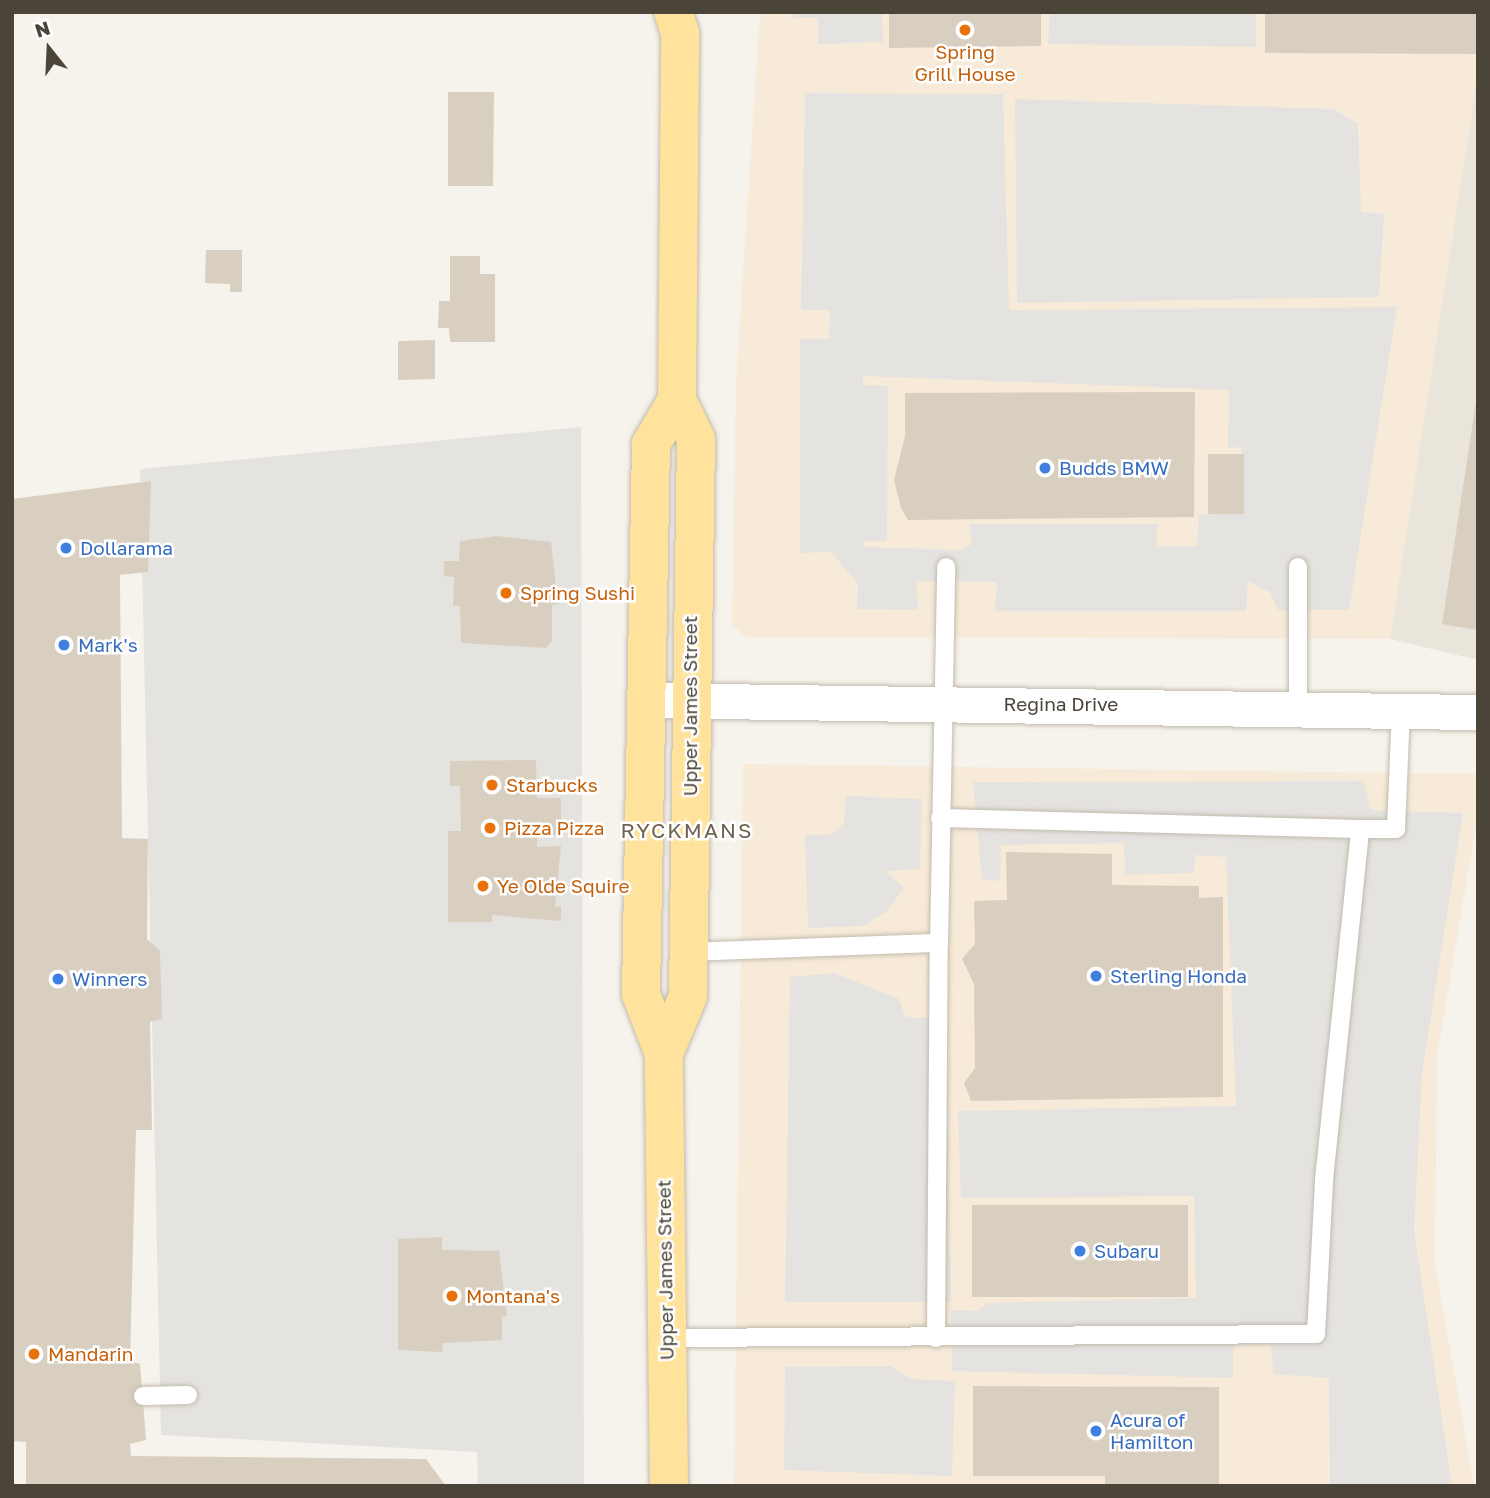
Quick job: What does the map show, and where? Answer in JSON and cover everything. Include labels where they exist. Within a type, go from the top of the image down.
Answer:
[{"type":"main road","name":"Upper James Street","points":[[664,1054],[688,996],[689,951],[690,701],[696,439],[677,400],[681,19]]},
{"type":"main road","name":"Upper James Street","points":[[670,1486],[664,1054],[642,994],[651,444],[677,400]]},
{"type":"street","name":"Regina Drive","points":[[645,700],[1478,712]]},
{"type":"lane","points":[[936,1338],[940,818],[946,567]]},
{"type":"lane","points":[[1298,567],[1298,708]]},
{"type":"lane","points":[[940,818],[1395,829],[1401,711]]},
{"type":"lane","points":[[667,1338],[1316,1334],[1324,1180],[1360,829]]},
{"type":"lane","points":[[689,951],[939,943]]},
{"type":"lane","points":[[142,1396],[188,1395]]},
{"type":"shaded area","points":[[760,12],[1478,12],[1478,74],[1390,639],[747,637],[732,626],[736,383]]},
{"type":"shaded area","points":[[793,12],[882,12],[883,42],[818,44],[818,18],[793,18]]},
{"type":"shaded area","points":[[1050,12],[1256,12],[1256,47],[1048,44]]},
{"type":"shaded area","points":[[1478,74],[1478,660],[1390,639]]},
{"type":"shaded area","points":[[805,93],[1003,94],[1009,310],[1397,307],[1349,610],[1278,610],[1270,592],[1248,581],[1246,611],[995,611],[997,582],[917,581],[918,610],[857,609],[858,584],[831,552],[800,553],[800,339],[829,339],[830,310],[801,310]],"holes":[[[863,376],[1229,390],[1228,448],[1242,447],[1243,513],[1199,515],[1197,546],[1156,547],[1158,524],[970,524],[971,544],[963,550],[864,547],[864,541],[887,541],[888,386],[863,385]]]},
{"type":"shaded area","points":[[1015,99],[1333,109],[1358,124],[1361,212],[1384,214],[1379,297],[1017,303]]},
{"type":"shaded area","points":[[581,427],[584,1486],[478,1486],[477,1452],[161,1435],[140,469]]},
{"type":"shaded area","points":[[743,764],[1478,774],[1478,813],[1437,1057],[1435,1263],[1474,1486],[734,1486]]},
{"type":"shaded area","points":[[1364,781],[1370,810],[1463,813],[1422,1073],[1414,1230],[1452,1486],[1330,1486],[1329,1378],[1274,1374],[1270,1344],[1233,1346],[1233,1378],[952,1371],[951,1310],[979,1311],[987,1303],[1196,1298],[1194,1196],[961,1198],[958,1111],[1236,1106],[1226,857],[1195,855],[1194,873],[1125,875],[1124,843],[1001,845],[1000,881],[982,879],[973,782]]},
{"type":"shaded area","points":[[846,796],[922,799],[920,869],[885,871],[904,888],[886,912],[863,926],[808,928],[805,835],[831,835],[844,823]]},
{"type":"shaded area","points":[[834,973],[899,999],[906,1018],[946,1017],[951,1302],[785,1302],[790,977]]},
{"type":"shaded area","points":[[890,1366],[910,1379],[955,1381],[952,1476],[784,1470],[785,1367]]},
{"type":"building","name":"Spring Grill House","points":[[1041,12],[1041,46],[889,48],[889,14]]},
{"type":"building","points":[[1265,12],[1478,12],[1478,54],[1265,53]]},
{"type":"building","points":[[448,92],[494,92],[493,186],[448,186]]},
{"type":"building","points":[[206,250],[242,250],[242,292],[230,292],[230,284],[205,283]]},
{"type":"building","points":[[450,256],[480,256],[480,274],[495,274],[495,342],[450,342],[449,328],[438,328],[439,301],[450,301]]},
{"type":"building","points":[[435,340],[435,379],[398,380],[398,341]]},
{"type":"building","name":"Budds BMW","points":[[1195,392],[1194,517],[908,520],[901,508],[894,480],[905,436],[905,393]]},
{"type":"building","points":[[1476,402],[1478,403],[1478,630],[1442,624]]},
{"type":"building","points":[[1208,454],[1244,454],[1244,514],[1208,514]]},
{"type":"building","points":[[151,481],[148,572],[120,575],[122,838],[148,839],[147,939],[160,951],[162,1019],[150,1022],[152,1130],[136,1130],[130,1361],[140,1364],[146,1440],[130,1444],[131,1456],[426,1459],[446,1486],[26,1486],[26,1442],[12,1441],[12,499]]},
{"type":"building","name":"Spring Sushi","points":[[497,536],[551,542],[558,604],[552,605],[552,641],[546,648],[461,643],[460,606],[453,606],[454,577],[444,576],[444,561],[459,561],[460,541]]},
{"type":"building","points":[[536,760],[537,798],[561,798],[561,835],[537,835],[537,847],[561,846],[555,907],[561,906],[561,921],[492,915],[492,922],[448,922],[448,831],[461,831],[460,786],[450,786],[450,761]]},
{"type":"building","name":"Sterling Honda","points":[[1006,852],[1112,854],[1112,885],[1199,886],[1199,898],[1223,897],[1223,1097],[971,1101],[964,1083],[975,1068],[974,984],[962,959],[975,944],[974,901],[1007,900]]},
{"type":"building","name":"Subaru","points":[[972,1205],[1188,1205],[1188,1297],[972,1297]]},
{"type":"building","name":"Montana's","points":[[442,1237],[442,1250],[499,1251],[507,1316],[502,1317],[502,1340],[443,1343],[442,1352],[398,1350],[398,1239]]},
{"type":"building","name":"Acura of Hamilton","points":[[973,1386],[1219,1387],[1219,1486],[1105,1486],[1105,1476],[973,1476]]},
{"type":"place","name":"Spring Grill House","points":[[965,30]]},
{"type":"place","name":"Budds BMW","points":[[1045,468]]},
{"type":"place","name":"Dollarama","points":[[66,548]]},
{"type":"place","name":"Spring Sushi","points":[[506,593]]},
{"type":"place","name":"Mark's","points":[[64,645]]},
{"type":"place","name":"Starbucks","points":[[492,785]]},
{"type":"place","name":"Pizza Pizza","points":[[490,828]]},
{"type":"place","name":"Ye Olde Squire","points":[[483,886]]},
{"type":"place","name":"Sterling Honda","points":[[1096,976]]},
{"type":"place","name":"Winners","points":[[58,979]]},
{"type":"place","name":"Subaru","points":[[1080,1251]]},
{"type":"place","name":"Montana's","points":[[452,1296]]},
{"type":"place","name":"Mandarin","points":[[34,1354]]},
{"type":"place","name":"Acura of Hamilton","points":[[1096,1431]]},
{"type":"district","name":"RYCKMANS","points":[[687,830]]}]
